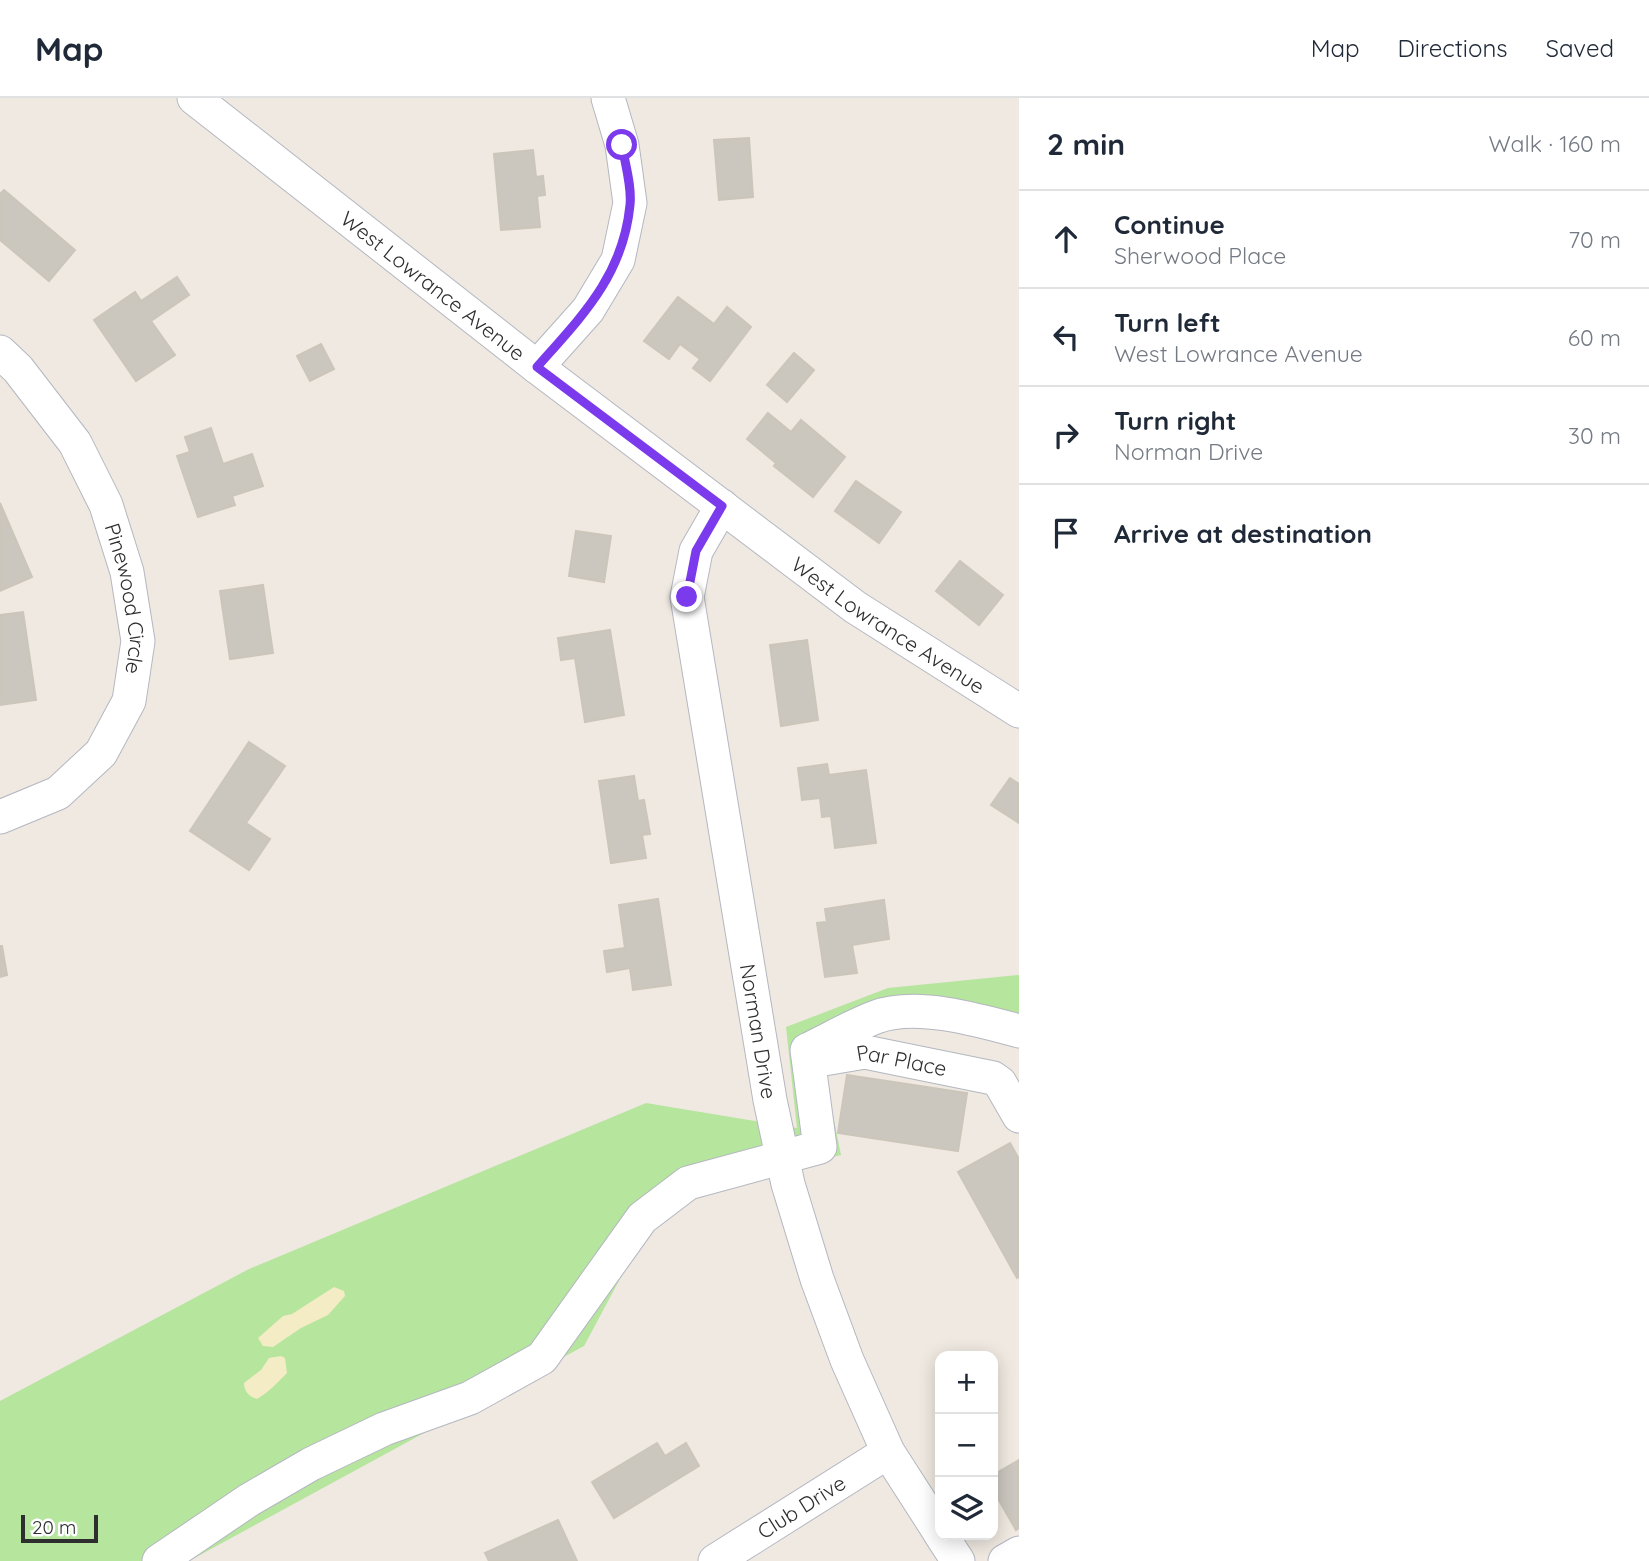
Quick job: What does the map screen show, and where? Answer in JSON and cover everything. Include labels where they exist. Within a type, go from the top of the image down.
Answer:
[{"type":"street","name":"West Lowrance Avenue","points":[[194,98],[537,367],[855,607],[1019,711]]},
{"type":"street","points":[[537,367],[588,310],[618,260],[630,203],[622,145],[608,98]]},
{"type":"street","name":"Pinewood Circle","points":[[0,352],[18,369],[75,443],[106,506],[127,572],[138,641],[129,701],[101,753],[58,793],[0,817]]},
{"type":"street","name":"Norman Drive","points":[[722,506],[696,551],[687,597],[765,1071],[782,1157],[817,1279],[847,1360],[888,1452],[935,1525]]},
{"type":"street","points":[[159,1561],[249,1500],[312,1464],[384,1429],[470,1398],[542,1358],[642,1218],[688,1183],[820,1147],[807,1050],[877,1017],[892,1013],[965,1017],[1019,1031]]},
{"type":"street","name":"Par Place","points":[[765,1071],[865,1052],[993,1078],[1000,1083],[1019,1116]]},
{"type":"street","name":"Club Drive","points":[[715,1561],[888,1452]]},
{"type":"street","name":"Norman Drive","points":[[945,1540],[958,1561]]},
{"type":"street","points":[[1005,1561],[1019,1553]]},
{"type":"green space","points":[[1019,975],[1019,1035],[892,1009],[819,1046],[841,1155],[709,1187],[651,1221],[584,1346],[189,1561],[0,1561],[0,1401],[249,1269],[646,1103],[797,1128],[786,1027],[888,988]]},
{"type":"sand","points":[[334,1287],[344,1291],[345,1296],[328,1315],[301,1328],[273,1347],[263,1346],[258,1338],[283,1316],[292,1314]]},
{"type":"sand","points":[[269,1358],[285,1358],[287,1373],[257,1399],[250,1395],[244,1383],[261,1370]]},
{"type":"building","points":[[749,138],[753,197],[719,200],[714,140]]},
{"type":"building","points":[[533,150],[536,177],[543,176],[545,195],[537,196],[540,227],[501,230],[494,154]]},
{"type":"building","points":[[4,190],[75,250],[49,281],[0,240],[0,194]]},
{"type":"building","points":[[177,277],[189,295],[151,321],[175,355],[136,381],[94,320],[135,292],[141,301]]},
{"type":"building","points":[[678,297],[714,324],[727,307],[751,327],[710,381],[693,368],[700,359],[680,344],[669,359],[644,341]]},
{"type":"building","points":[[321,344],[334,369],[310,381],[297,356]]},
{"type":"building","points":[[794,353],[814,370],[787,402],[767,385]]},
{"type":"building","points":[[768,413],[791,432],[801,420],[845,457],[813,497],[774,466],[776,463],[747,439]]},
{"type":"building","points":[[211,428],[223,464],[252,454],[263,486],[232,496],[235,505],[198,517],[177,456],[190,452],[185,437]]},
{"type":"building","points":[[856,481],[901,512],[879,543],[835,511]]},
{"type":"building","points":[[0,503],[32,577],[0,591]]},
{"type":"building","points":[[576,531],[611,536],[604,582],[569,576]]},
{"type":"building","points":[[960,561],[1003,595],[979,625],[936,591]]},
{"type":"building","points":[[263,585],[273,653],[230,659],[220,591]]},
{"type":"building","points":[[23,612],[36,700],[0,705],[0,615]]},
{"type":"building","points":[[610,630],[624,715],[585,722],[575,658],[561,660],[558,638]]},
{"type":"building","points":[[807,640],[818,720],[781,726],[770,645]]},
{"type":"building","points":[[249,742],[285,766],[246,823],[270,839],[249,870],[190,831]]},
{"type":"building","points":[[827,764],[829,775],[866,770],[876,843],[835,848],[831,816],[822,817],[820,798],[802,800],[798,768]]},
{"type":"building","points":[[634,776],[638,801],[644,800],[650,834],[642,835],[646,858],[611,863],[599,781]]},
{"type":"building","points":[[1010,778],[1019,784],[1019,823],[991,805]]},
{"type":"building","points":[[658,899],[671,985],[633,990],[630,968],[607,972],[604,951],[625,948],[619,905]]},
{"type":"building","points":[[884,900],[889,939],[852,945],[857,973],[825,977],[817,923],[827,922],[825,909]]},
{"type":"building","points":[[0,946],[7,975],[0,977]]},
{"type":"building","points":[[847,1075],[967,1093],[958,1151],[838,1133]]},
{"type":"building","points":[[1010,1143],[1019,1159],[1017,1278],[958,1172]]},
{"type":"building","points":[[657,1443],[665,1456],[686,1443],[699,1466],[614,1518],[592,1482]]},
{"type":"building","points":[[1019,1460],[1019,1528],[1016,1530],[998,1499],[998,1472]]},
{"type":"building","points":[[558,1520],[577,1561],[489,1561],[485,1553]]},
{"type":"route","points":[[622,145],[630,203],[618,260],[588,310],[537,367],[722,506],[696,551],[687,597]]}]
